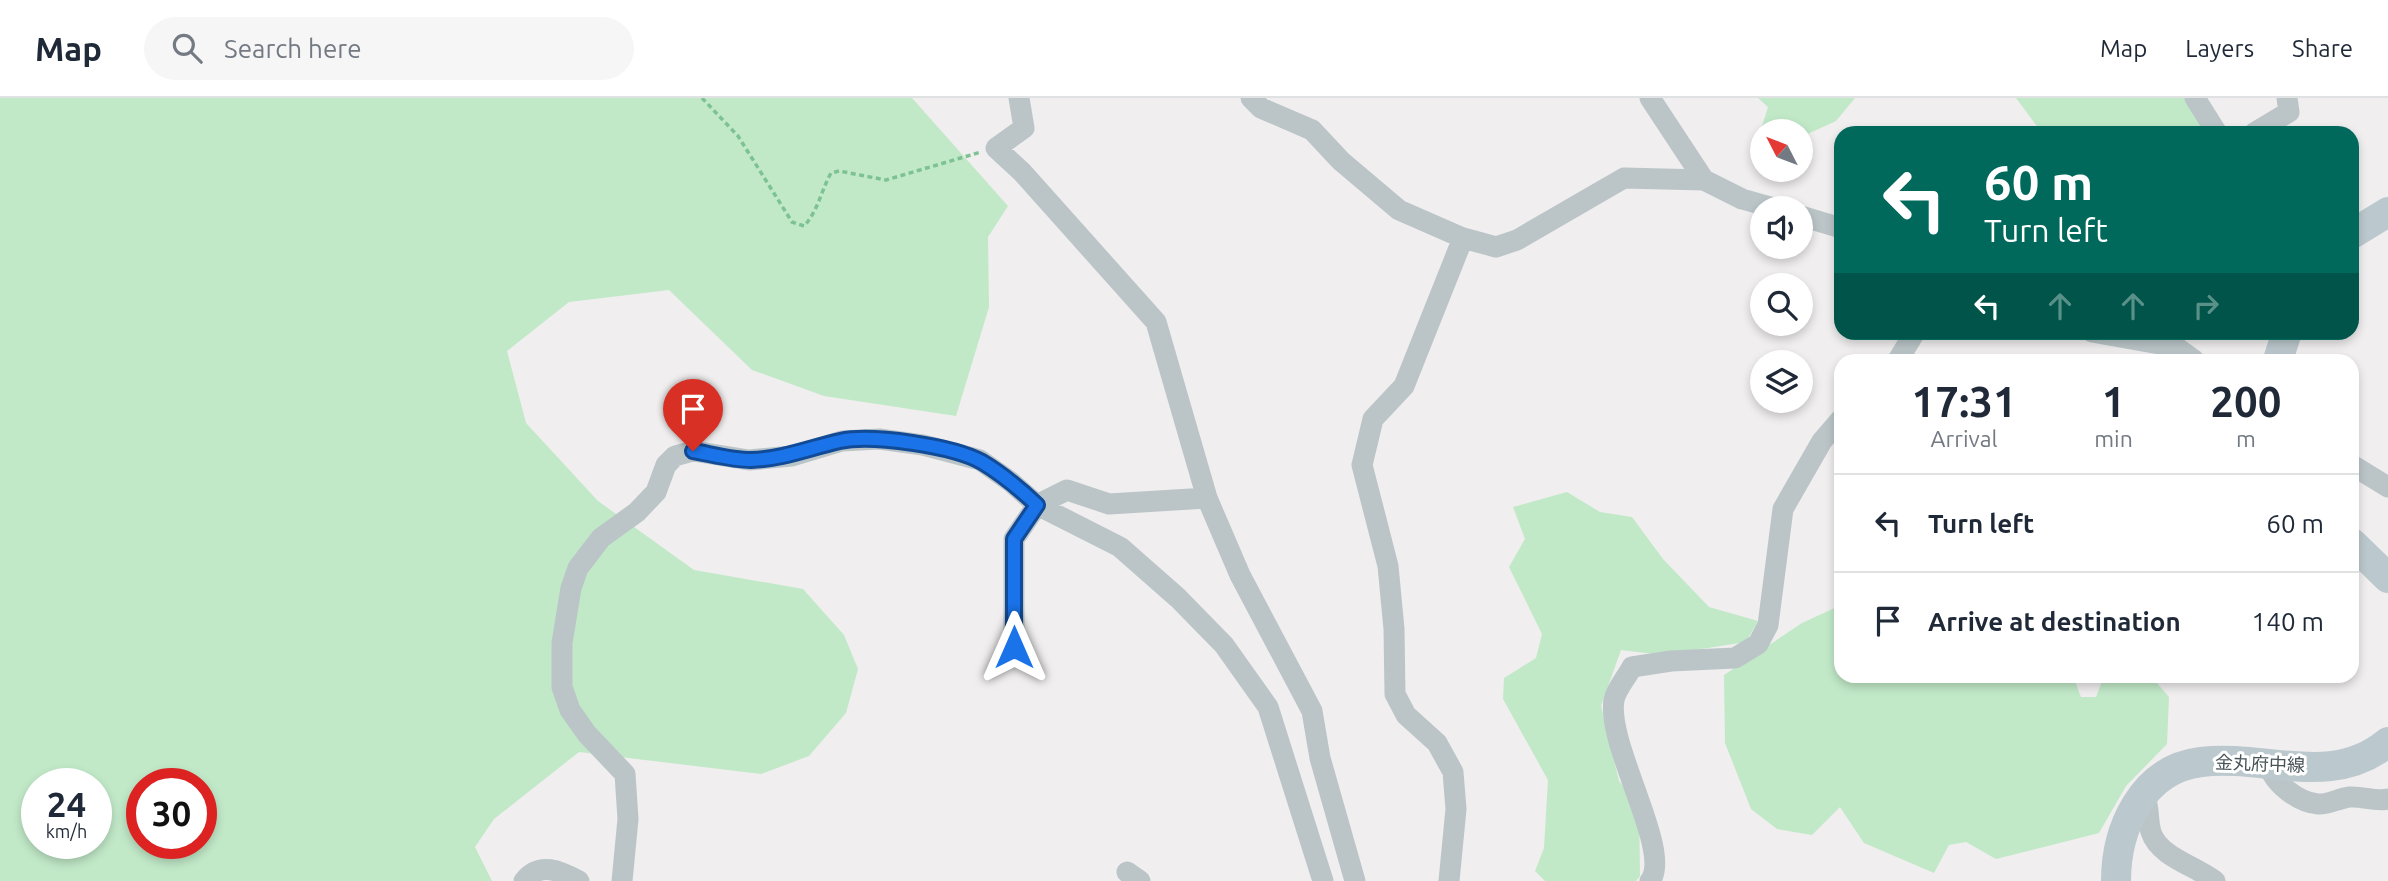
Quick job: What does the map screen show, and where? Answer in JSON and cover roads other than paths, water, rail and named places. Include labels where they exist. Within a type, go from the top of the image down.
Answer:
[{"type":"main road","points":[[2359,230],[2388,212]]},
{"type":"main road","points":[[2359,550],[2388,578]]},
{"type":"main road","name":"金丸府中線","points":[[2116,881],[2116,852],[2123,827],[2144,794],[2173,772],[2200,762],[2342,766],[2377,751],[2388,742]]},
{"type":"street","points":[[1019,98],[1024,128],[996,148],[1022,172],[1156,322],[1207,498],[1240,575],[1312,711],[1320,758],[1355,881]]},
{"type":"street","points":[[1251,98],[1261,108],[1312,130],[1341,161],[1399,210],[1463,238],[1496,247],[1517,240],[1624,178],[1704,180],[1750,201]]},
{"type":"street","points":[[1650,98],[1704,180]]},
{"type":"street","points":[[2195,98],[2213,126]]},
{"type":"street","points":[[2266,126],[2289,112],[2287,98]]},
{"type":"street","points":[[1813,220],[1834,226]]},
{"type":"street","points":[[1449,881],[1456,809],[1453,772],[1437,743],[1406,715],[1395,694],[1394,629],[1388,566],[1362,465],[1373,419],[1404,386],[1463,238]]},
{"type":"street","points":[[2137,340],[2176,347],[2186,354]]},
{"type":"street","points":[[1650,881],[1655,874],[1655,852],[1614,727],[1614,698],[1632,667],[1671,661],[1735,658],[1758,644],[1768,625],[1783,509],[1822,442],[1834,427]]},
{"type":"street","points":[[622,881],[628,819],[625,774],[587,734],[570,710],[562,687],[562,643],[571,588],[578,568],[601,538],[637,513],[656,492],[666,465],[675,456],[693,451],[749,460],[792,456],[842,441],[879,439],[912,443],[980,460],[1037,505],[1120,547],[1224,645],[1268,707],[1324,881]]},
{"type":"street","points":[[2359,469],[2388,487]]},
{"type":"street","points":[[1014,647],[1014,539],[1037,505],[1067,490],[1109,504],[1207,498]]},
{"type":"street","points":[[2269,765],[2271,775],[2294,795],[2318,804],[2351,797],[2379,801],[2388,799]]},
{"type":"street","points":[[2144,794],[2150,807],[2151,833],[2169,854],[2215,881]]},
{"type":"street","points":[[524,881],[532,871],[544,868],[579,881]]}]
